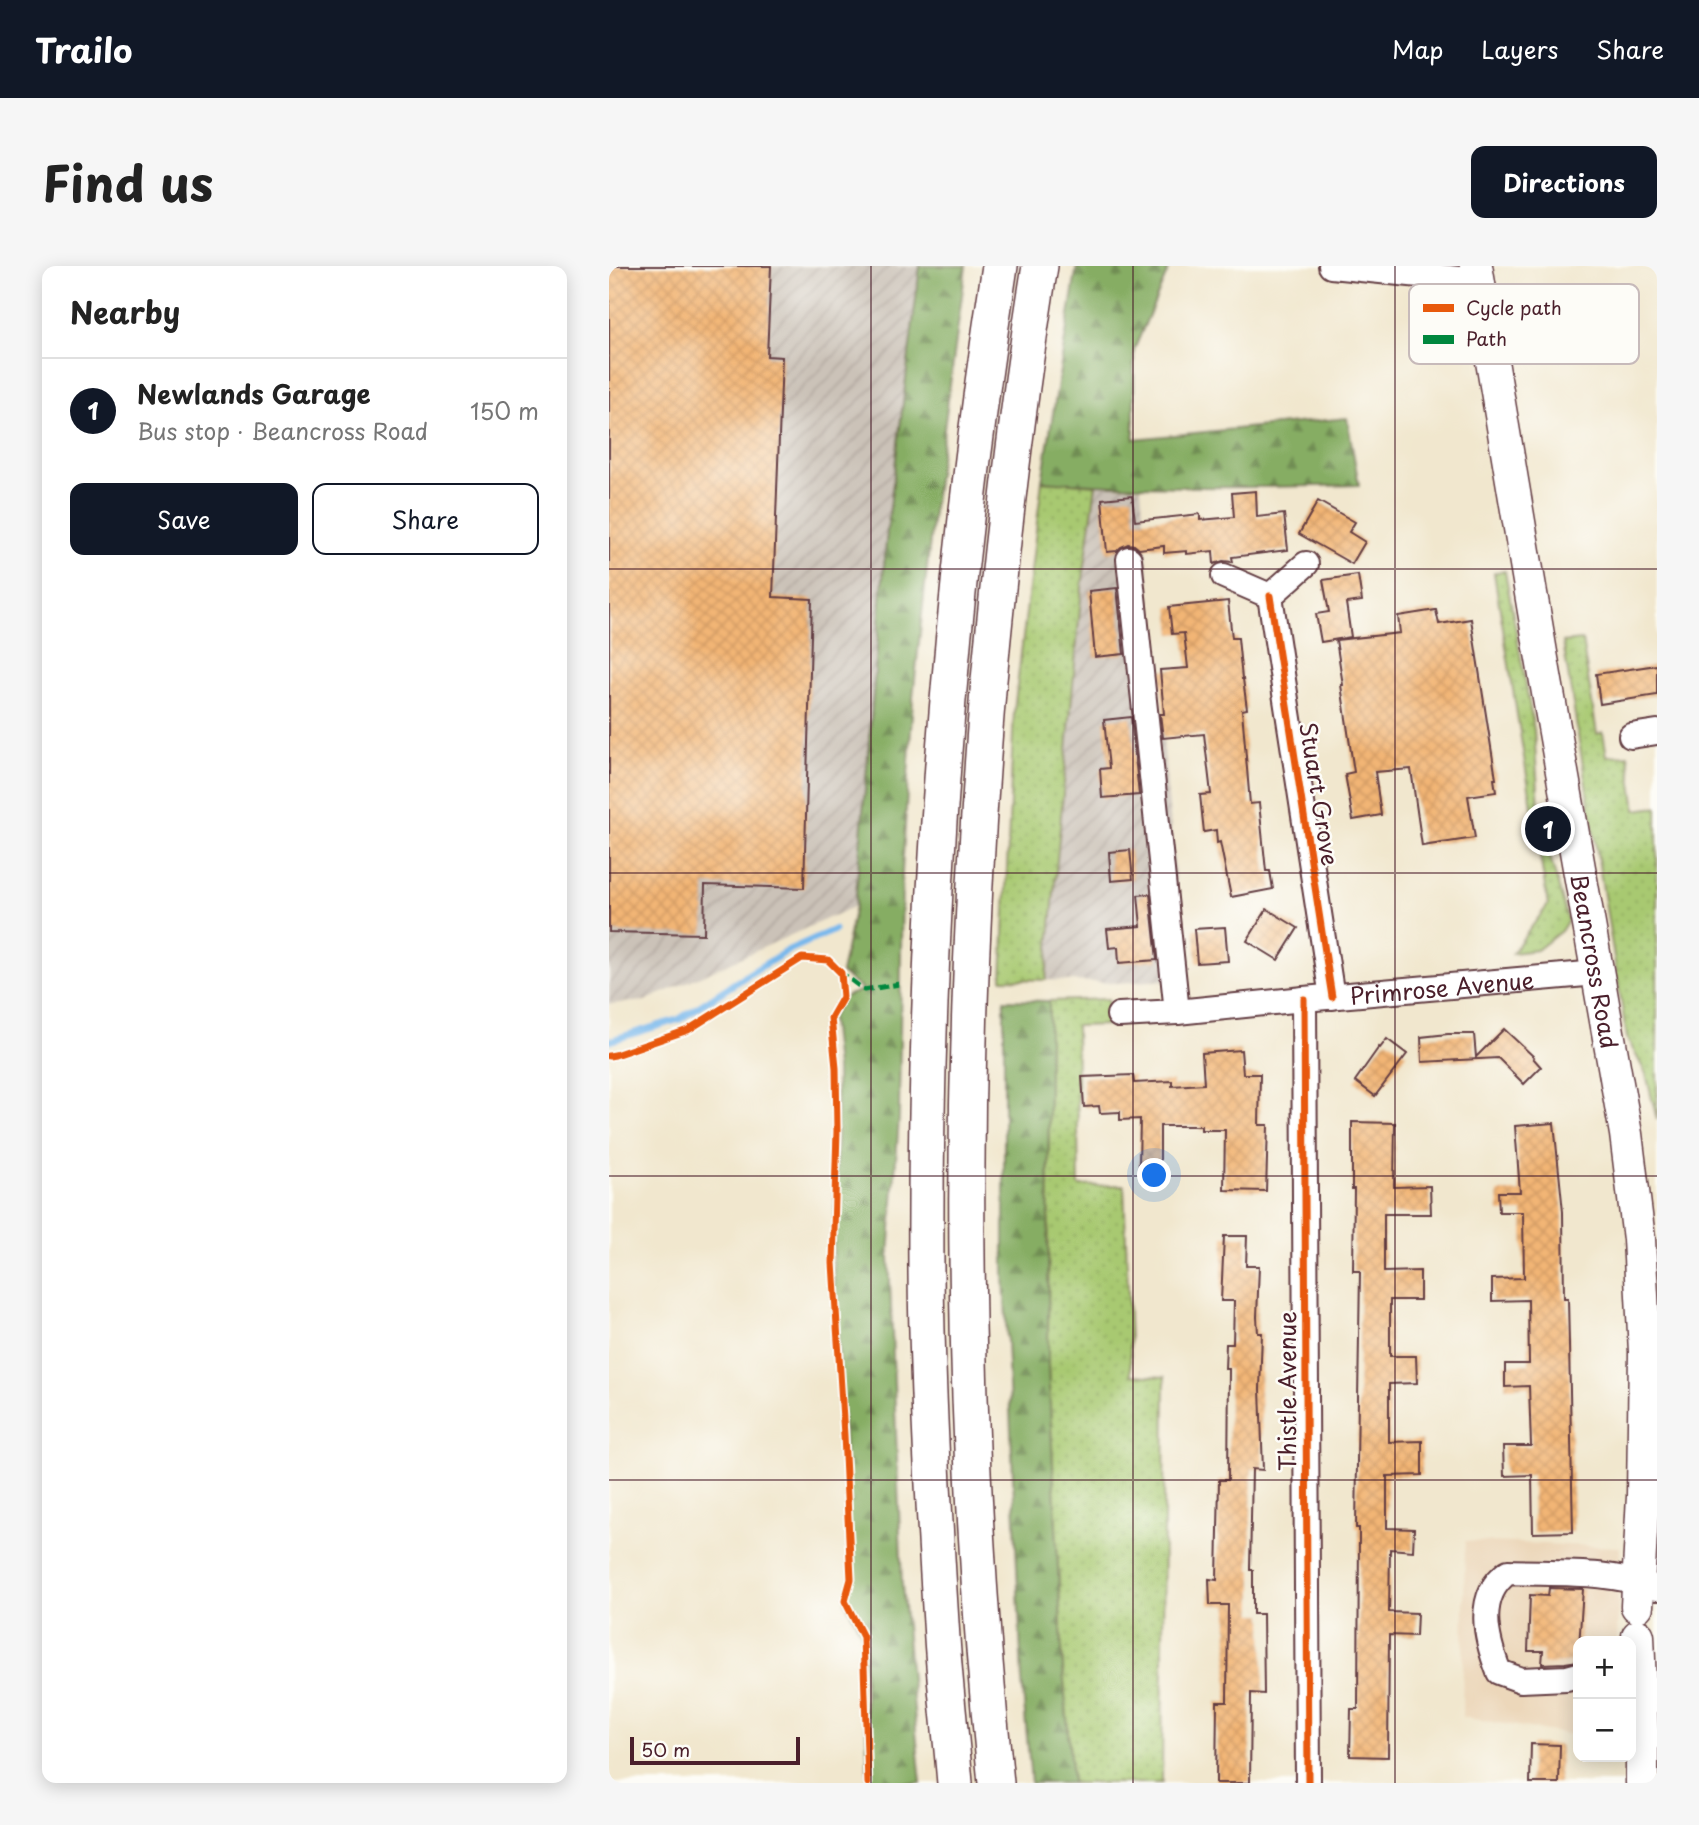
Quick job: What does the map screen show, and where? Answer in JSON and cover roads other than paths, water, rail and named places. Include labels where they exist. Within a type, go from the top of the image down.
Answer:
[{"type":"highway","points":[[955,1783],[942,1640],[930,1421],[926,1269],[929,997],[937,836],[954,620],[1000,266]]},
{"type":"highway","points":[[996,1783],[981,1620],[971,1444],[967,1294],[969,1001],[976,848],[999,571],[1040,266]]},
{"type":"main road","name":"Beancross Road","points":[[1493,364],[1626,1134],[1640,1239],[1645,1352],[1643,1496],[1648,1537],[1642,1783]]},
{"type":"main road","name":"Beancross Road","points":[[1642,1731],[1651,1695],[1657,1684]]},
{"type":"street","points":[[1331,266],[1477,273]]},
{"type":"street","points":[[1129,559],[1177,1012]]},
{"type":"street","points":[[1224,576],[1270,596],[1306,564]]},
{"type":"street","name":"Stuart Grove","points":[[1270,596],[1332,997]]},
{"type":"street","points":[[1632,736],[1657,732]]},
{"type":"street","name":"Primrose Avenue","points":[[1119,1015],[1597,973]]},
{"type":"street","name":"Thistle Avenue","points":[[1304,999],[1308,1783]]},
{"type":"street","points":[[1573,1676],[1521,1680],[1499,1672],[1486,1621],[1489,1595],[1498,1579],[1508,1572],[1616,1576],[1647,1618]]},
{"type":"waterway","points":[[609,1041],[680,1019],[789,950],[834,930]]},
{"type":"place","name":"Newlands Garage","points":[[1548,829]]}]
